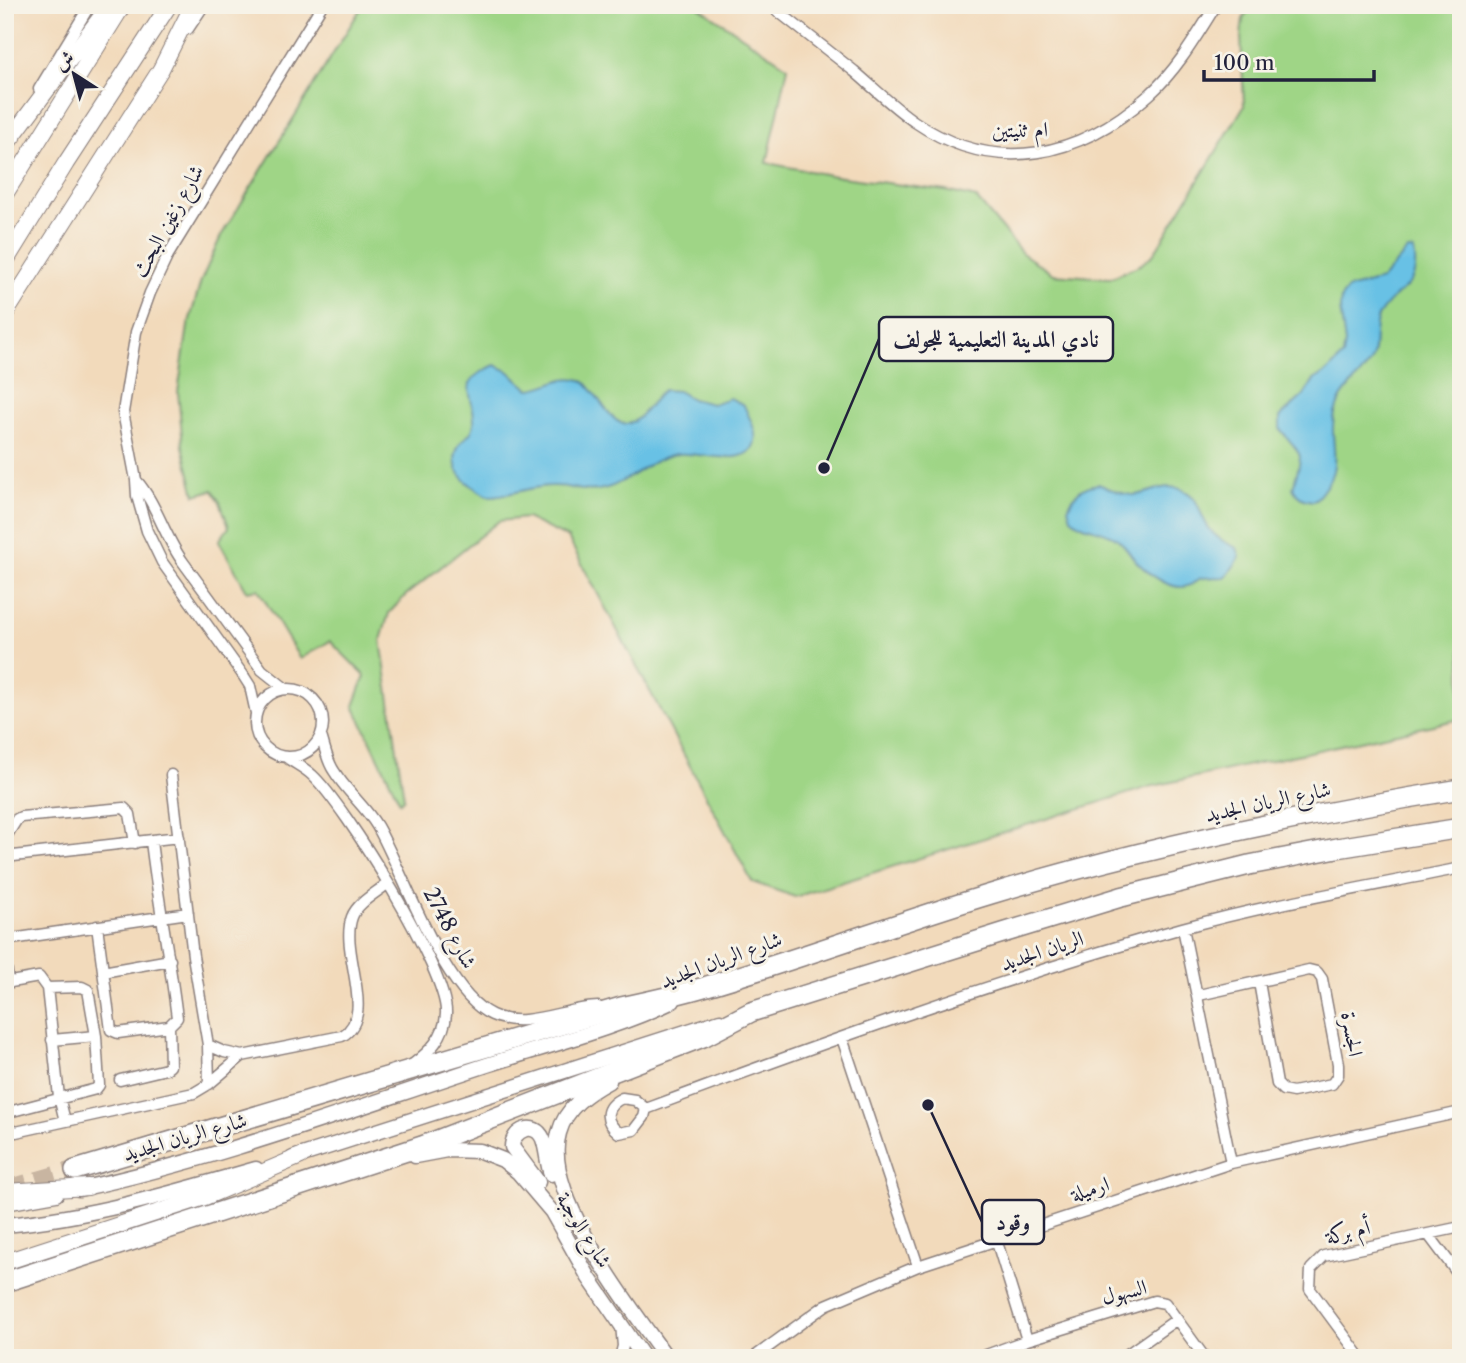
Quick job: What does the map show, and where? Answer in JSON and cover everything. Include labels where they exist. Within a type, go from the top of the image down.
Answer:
[{"type":"highway","name":"شارع الريان الجديد","points":[[703,987],[993,893],[1114,860],[1238,830],[1461,789]]},
{"type":"highway","points":[[5,1282],[422,1146],[703,1037],[751,1012],[1121,897],[1312,853],[1461,828]]},
{"type":"highway","points":[[75,1170],[621,1007],[703,987]]},
{"type":"main road","points":[[9,139],[110,5]]},
{"type":"main road","points":[[5,194],[123,5]]},
{"type":"main road","points":[[5,262],[169,5]]},
{"type":"main road","points":[[5,314],[161,69],[193,5]]},
{"type":"main road","name":"شارع الريان الجديد","points":[[5,1203],[22,1202],[186,1163],[648,1013],[703,987]]},
{"type":"main road","points":[[5,1225],[45,1221],[136,1203],[302,1156],[751,1012]]},
{"type":"main road","name":"شارع الوجبة","points":[[641,1061],[587,1093],[575,1104],[558,1134],[556,1155],[570,1210],[623,1297],[667,1358]]},
{"type":"main road","points":[[552,1212],[542,1188],[512,1147],[513,1138],[523,1130],[533,1130],[542,1137],[554,1182],[570,1210]]},
{"type":"main road","name":"شارع الوجبة","points":[[345,1171],[376,1167],[447,1150],[480,1151],[509,1164],[552,1212],[589,1278],[644,1358]]},
{"type":"main road","points":[[5,1262],[205,1197],[302,1156]]},
{"type":"main road","points":[[5,1192],[88,1187]]},
{"type":"street","points":[[9,139],[90,5]]},
{"type":"street","points":[[161,69],[204,5]]},
{"type":"street","name":"شارع زغين البحث","points":[[256,713],[250,686],[162,562],[140,508],[123,412],[136,332],[150,293],[181,232],[322,5]]},
{"type":"street","name":"ام ثنيتين","points":[[770,5],[915,122],[946,139],[966,146],[995,153],[1025,154],[1053,150],[1078,142],[1104,129],[1150,94],[1183,57],[1216,5]]},
{"type":"street","name":"شارع زغين البحث","points":[[136,481],[146,492],[171,545],[183,562],[262,670],[286,689]]},
{"type":"street","points":[[286,689],[300,690],[310,696],[323,715],[321,736],[312,748],[300,755],[286,757],[270,751],[262,744],[257,734],[256,713],[263,701],[273,693],[286,689]]},
{"type":"street","name":"شارع 2748","points":[[321,736],[335,773],[364,806],[384,840],[445,966],[468,999],[501,1019],[515,1021],[581,1007],[621,1007]]},
{"type":"street","name":"شارع 2748","points":[[286,757],[312,774],[343,811],[370,850],[443,990],[445,1022],[435,1043],[404,1071]]},
{"type":"street","points":[[171,775],[208,1045],[209,1084]]},
{"type":"street","points":[[5,838],[21,817],[124,808],[130,814],[135,843]]},
{"type":"street","points":[[370,850],[370,839],[377,836],[384,840]]},
{"type":"street","points":[[5,857],[179,837]]},
{"type":"street","points":[[97,926],[111,1030],[114,1033],[169,1026],[177,1018],[151,841]]},
{"type":"street","name":"الريان الجديد","points":[[646,1109],[842,1038],[1073,961],[1184,928],[1263,908],[1461,868]]},
{"type":"street","points":[[208,1045],[242,1056],[342,1036],[354,1026],[358,1013],[351,953],[352,916],[387,884]]},
{"type":"street","points":[[5,940],[188,913]]},
{"type":"street","points":[[1184,928],[1231,1163]]},
{"type":"street","points":[[5,953],[7,983],[39,977],[47,988],[59,1097],[65,1121]]},
{"type":"street","points":[[103,972],[170,960]]},
{"type":"street","name":"الجسرة","points":[[1199,995],[1309,970],[1317,972],[1322,979],[1338,1064],[1338,1075],[1332,1084],[1293,1093],[1283,1090],[1277,1084],[1259,982]]},
{"type":"street","points":[[5,1113],[59,1097],[92,1091],[99,1085],[96,1036],[88,990],[82,987],[47,988]]},
{"type":"street","points":[[120,1080],[170,1066],[169,1026]]},
{"type":"street","points":[[52,1040],[96,1036]]},
{"type":"street","points":[[842,1038],[918,1266]]},
{"type":"street","points":[[5,1127],[16,1132],[188,1094],[209,1084],[242,1056]]},
{"type":"street","name":"ارميلة","points":[[752,1358],[827,1305],[918,1266],[1231,1163],[1461,1112]]},
{"type":"street","name":"أم بركة","points":[[1361,1358],[1310,1289],[1311,1269],[1324,1256],[1461,1227]]},
{"type":"street","points":[[1428,1234],[1461,1278]]},
{"type":"street","points":[[996,1239],[1027,1340]]},
{"type":"street","name":"السهول","points":[[978,1358],[1154,1301],[1165,1303],[1205,1358]]},
{"type":"street","points":[[1122,1358],[1177,1319]]},
{"type":"street","points":[[620,1358],[623,1346],[621,1325]]},
{"type":"green space","points":[[363,5],[696,5],[788,67],[767,163],[976,198],[1022,253],[1053,274],[1110,278],[1140,265],[1153,255],[1244,106],[1241,36],[1243,19],[1252,5],[1461,5],[1461,719],[1149,787],[795,897],[752,882],[568,538],[526,518],[499,521],[406,595],[389,613],[381,640],[404,798],[400,802],[354,706],[365,676],[330,641],[300,659],[258,589],[247,591],[219,541],[229,527],[213,490],[195,495],[183,446],[178,392],[188,326],[201,281],[221,236]]},
{"type":"water","points":[[1408,250],[1414,251],[1414,275],[1410,283],[1390,301],[1378,317],[1372,359],[1345,392],[1334,416],[1332,475],[1314,501],[1304,499],[1293,488],[1300,456],[1280,429],[1280,417],[1304,395],[1314,380],[1327,372],[1343,356],[1345,343],[1341,298],[1348,289],[1381,280]]},
{"type":"water","points":[[495,365],[508,371],[529,389],[567,378],[581,380],[620,423],[628,424],[637,419],[663,390],[678,391],[692,399],[712,404],[730,398],[744,405],[754,428],[754,445],[751,450],[737,457],[686,454],[669,456],[601,490],[544,486],[488,496],[467,482],[455,462],[459,445],[470,433],[474,423],[470,383],[474,377]]},
{"type":"water","points":[[1098,484],[1131,495],[1171,487],[1189,493],[1213,533],[1237,548],[1240,557],[1226,577],[1202,578],[1183,587],[1162,581],[1142,567],[1116,538],[1081,525],[1071,518],[1068,508],[1076,494]]},
{"type":"tunnel","points":[[9,1189],[75,1170]]},
{"type":"place","name":"نادي المدينة التعليمية للجولف","points":[[824,468]]},
{"type":"place","name":"وقود","points":[[928,1105]]}]
